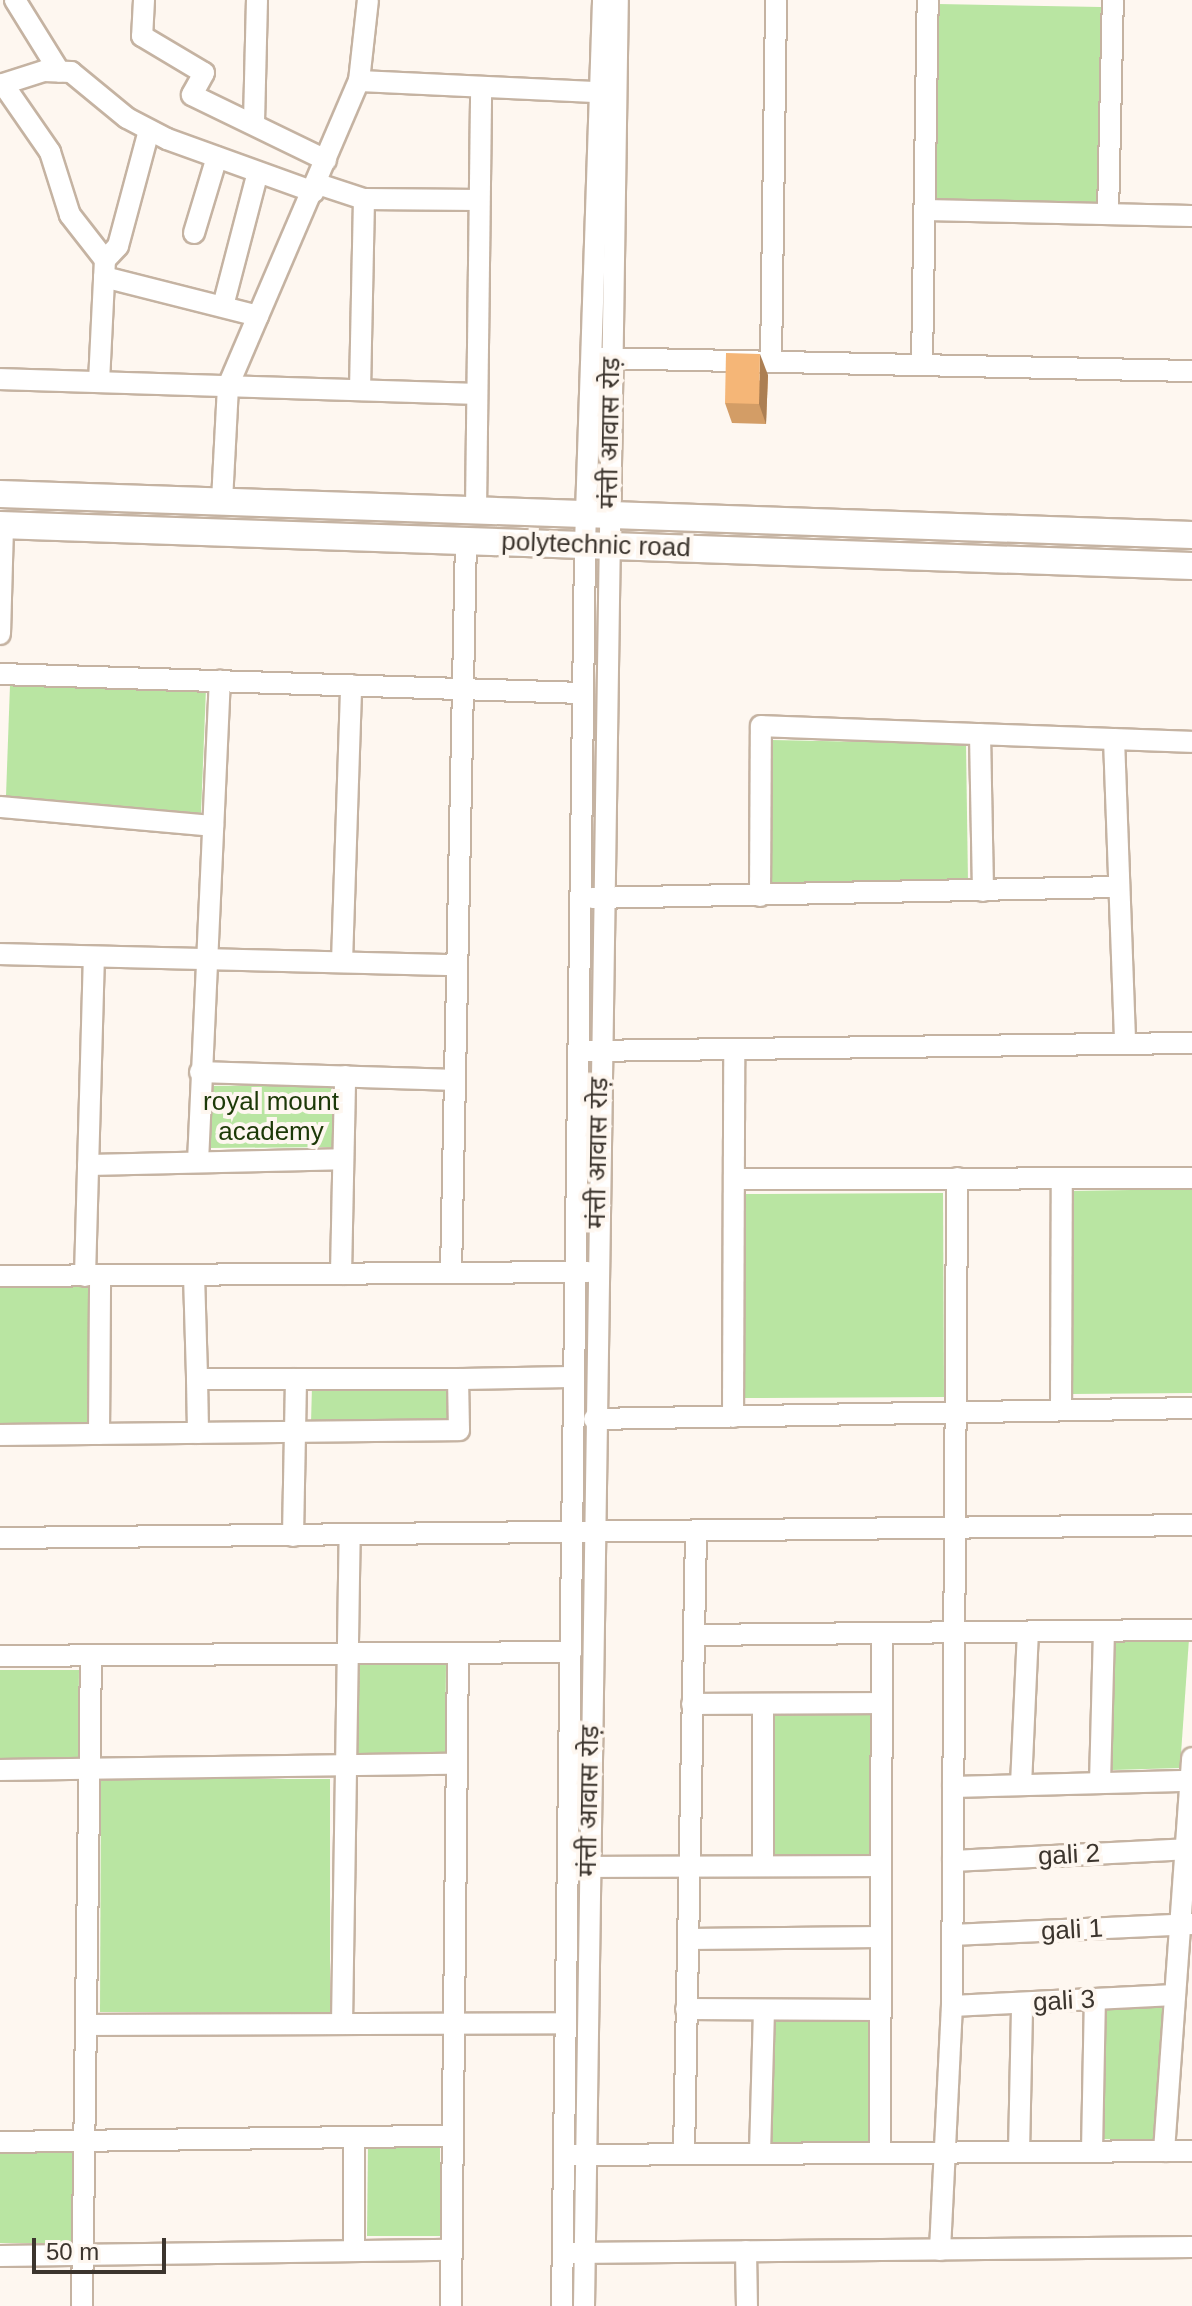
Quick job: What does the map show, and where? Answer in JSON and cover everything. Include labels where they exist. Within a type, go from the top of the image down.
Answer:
[{"type":"street","points":[[15,0],[59,71]]},
{"type":"street","points":[[144,0],[142,36],[204,73],[192,95],[254,122],[326,160]]},
{"type":"street","points":[[254,122],[257,0]]},
{"type":"street","points":[[222,501],[228,386],[316,188],[359,81],[368,0]]},
{"type":"street","points":[[359,81],[608,93],[603,0]]},
{"type":"street","name":"मंत्ती आवास रोड़","points":[[584,2306],[585,2153],[578,1867],[582,1534],[594,1419],[586,1272],[600,1050],[602,901],[597,514],[608,93],[618,0]]},
{"type":"street","points":[[771,362],[776,0]]},
{"type":"street","points":[[922,365],[928,0]]},
{"type":"street","points":[[1108,214],[1113,0]]},
{"type":"street","points":[[258,316],[104,268],[70,215],[50,152],[2,85],[59,71],[71,72],[149,130],[258,172],[364,199],[479,200]]},
{"type":"street","points":[[476,510],[481,87]]},
{"type":"street","points":[[99,382],[104,268],[118,246],[149,130]]},
{"type":"street","points":[[194,233],[217,157]]},
{"type":"street","points":[[223,306],[258,172]]},
{"type":"street","points":[[360,390],[364,199]]},
{"type":"street","points":[[925,210],[1192,216]]},
{"type":"street","points":[[601,358],[1192,371]]},
{"type":"street","points":[[0,379],[477,394]]},
{"type":"street","points":[[0,494],[1192,535]]},
{"type":"street","points":[[0,634],[2,525]]},
{"type":"street","name":"polytechnic road","points":[[2,525],[1192,566]]},
{"type":"street","points":[[451,1273],[466,540]]},
{"type":"street","points":[[562,2306],[566,2023],[578,1867],[571,1652],[582,1534],[574,1377],[586,1272],[579,1051],[583,693],[597,545]]},
{"type":"street","points":[[0,674],[583,693]]},
{"type":"street","points":[[198,1162],[220,681]]},
{"type":"street","points":[[342,962],[351,685]]},
{"type":"street","points":[[760,896],[761,726],[1192,742]]},
{"type":"street","points":[[980,734],[983,891]]},
{"type":"street","points":[[1114,739],[1125,1043]]},
{"type":"street","points":[[0,807],[213,826]]},
{"type":"street","points":[[580,896],[602,901],[1119,887]]},
{"type":"street","points":[[0,954],[457,965]]},
{"type":"street","points":[[94,957],[88,1165],[99,1434]]},
{"type":"street","points":[[579,1051],[1192,1043]]},
{"type":"street","points":[[733,1417],[734,1049]]},
{"type":"street","points":[[200,1072],[455,1080]]},
{"type":"street","points":[[341,1274],[345,1076]]},
{"type":"street","points":[[88,1165],[343,1159]]},
{"type":"street","points":[[940,2250],[952,2006],[957,1178]]},
{"type":"street","points":[[1061,1410],[1062,1178]]},
{"type":"street","points":[[734,1179],[1192,1178]]},
{"type":"street","points":[[0,1276],[586,1272]]},
{"type":"street","points":[[194,1275],[198,1433]]},
{"type":"street","points":[[197,1379],[574,1377]]},
{"type":"street","points":[[293,1536],[296,1379]]},
{"type":"street","points":[[0,1435],[459,1430],[458,1379]]},
{"type":"street","points":[[594,1419],[1192,1408]]},
{"type":"street","points":[[0,1538],[696,1533],[1192,1525]]},
{"type":"street","points":[[684,2153],[696,1533]]},
{"type":"street","points":[[342,2024],[350,1536]]},
{"type":"street","points":[[694,1635],[1192,1630]]},
{"type":"street","points":[[1100,1783],[1104,1631]]},
{"type":"street","points":[[1021,1785],[1028,1632]]},
{"type":"street","points":[[880,2152],[882,1634]]},
{"type":"street","points":[[0,1656],[571,1652]]},
{"type":"street","points":[[451,2306],[458,1653]]},
{"type":"street","points":[[82,2306],[91,1657]]},
{"type":"street","points":[[692,1704],[882,1703]]},
{"type":"street","points":[[763,1704],[763,1866]]},
{"type":"street","points":[[1164,2151],[1175,1995],[1186,1924],[1186,1849],[1192,1758]]},
{"type":"street","points":[[0,1770],[457,1764]]},
{"type":"street","points":[[953,1787],[1190,1781]]},
{"type":"street","name":"gali 2","points":[[953,1861],[1186,1849]]},
{"type":"street","points":[[578,1867],[881,1866]]},
{"type":"street","name":"gali 1","points":[[952,1935],[1186,1924]]},
{"type":"street","points":[[688,1939],[881,1937]]},
{"type":"street","name":"gali 3","points":[[952,2006],[1175,1995]]},
{"type":"street","points":[[1092,2151],[1095,1999]]},
{"type":"street","points":[[1019,2152],[1022,2003]]},
{"type":"street","points":[[686,2009],[880,2010]]},
{"type":"street","points":[[760,2153],[764,2010]]},
{"type":"street","points":[[86,2025],[566,2023]]},
{"type":"street","points":[[0,2142],[453,2136]]},
{"type":"street","points":[[354,2138],[354,2251]]},
{"type":"street","points":[[564,2157],[585,2153],[1192,2151]]},
{"type":"street","points":[[563,2253],[1192,2247]]},
{"type":"street","points":[[0,2256],[452,2250]]},
{"type":"street","points":[[746,2251],[747,2306]]},
{"type":"green space","points":[[938,4],[1101,7],[1097,205],[934,202]]},
{"type":"green space","points":[[10,685],[206,688],[201,813],[6,796]]},
{"type":"green space","points":[[772,740],[966,744],[968,882],[770,883]]},
{"type":"green space","name":"royal mount academy","points":[[332,1085],[332,1147],[209,1148],[209,1086]]},
{"type":"green space","points":[[1192,1189],[1192,1393],[1072,1394],[1070,1191]]},
{"type":"green space","points":[[943,1193],[944,1397],[743,1398],[743,1194]]},
{"type":"green space","points":[[0,1286],[92,1287],[90,1427],[0,1426]]},
{"type":"green space","points":[[312,1386],[450,1387],[450,1424],[311,1423]]},
{"type":"green space","points":[[1189,1639],[1180,1768],[1112,1770],[1114,1641]]},
{"type":"green space","points":[[356,1662],[446,1663],[445,1754],[355,1753]]},
{"type":"green space","points":[[0,1670],[79,1670],[78,1762],[0,1761]]},
{"type":"green space","points":[[775,1714],[872,1714],[871,1855],[775,1855]]},
{"type":"green space","points":[[101,1779],[330,1779],[330,2012],[100,2012]]},
{"type":"green space","points":[[1104,2006],[1165,2006],[1154,2140],[1101,2139]]},
{"type":"green space","points":[[772,2018],[871,2019],[869,2143],[771,2142]]},
{"type":"green space","points":[[368,2146],[440,2146],[440,2236],[367,2236]]},
{"type":"green space","points":[[0,2151],[73,2152],[72,2243],[0,2243]]},
{"type":"building","points":[[726,353],[760,354],[759,404],[725,403]]}]
